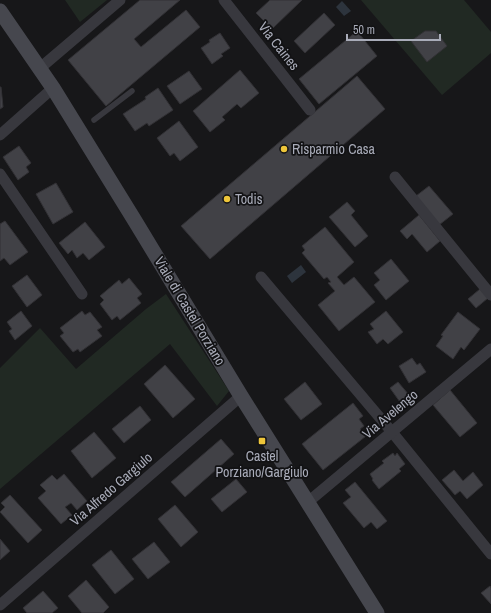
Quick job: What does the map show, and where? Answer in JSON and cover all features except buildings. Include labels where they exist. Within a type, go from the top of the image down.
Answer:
[{"type":"street","points":[[39,69],[120,0]]},
{"type":"street","name":"Via Caines","points":[[224,0],[310,110]]},
{"type":"street","name":"Viale di Castel Porziano","points":[[0,11],[53,88],[241,396],[377,613]]},
{"type":"street","points":[[0,135],[53,88]]},
{"type":"street","points":[[0,174],[82,294]]},
{"type":"street","points":[[395,177],[491,295]]},
{"type":"street","points":[[261,277],[392,432],[491,554]]},
{"type":"street","name":"Via Avelengo","points":[[308,502],[491,349]]},
{"type":"street","name":"Via Alfredo Gargiulo","points":[[0,605],[241,396]]},
{"type":"lane","points":[[94,120],[132,91]]},
{"type":"shaded area","points":[[65,0],[107,0],[80,22]]},
{"type":"shaded area","points":[[361,0],[464,0],[491,32],[491,53],[442,95]]},
{"type":"shaded area","points":[[342,1],[351,11],[344,16],[336,7]]},
{"type":"shaded area","points":[[301,265],[306,272],[292,283],[287,276]]},
{"type":"shaded area","points":[[166,294],[229,391],[217,406],[170,344],[0,489],[0,368],[40,328],[76,369],[146,309]]},
{"type":"place","name":"Risparmio Casa","points":[[284,149]]},
{"type":"place","name":"Todis","points":[[227,199]]},
{"type":"place","name":"Castel Porziano/Gargiulo","points":[[262,441]]}]
